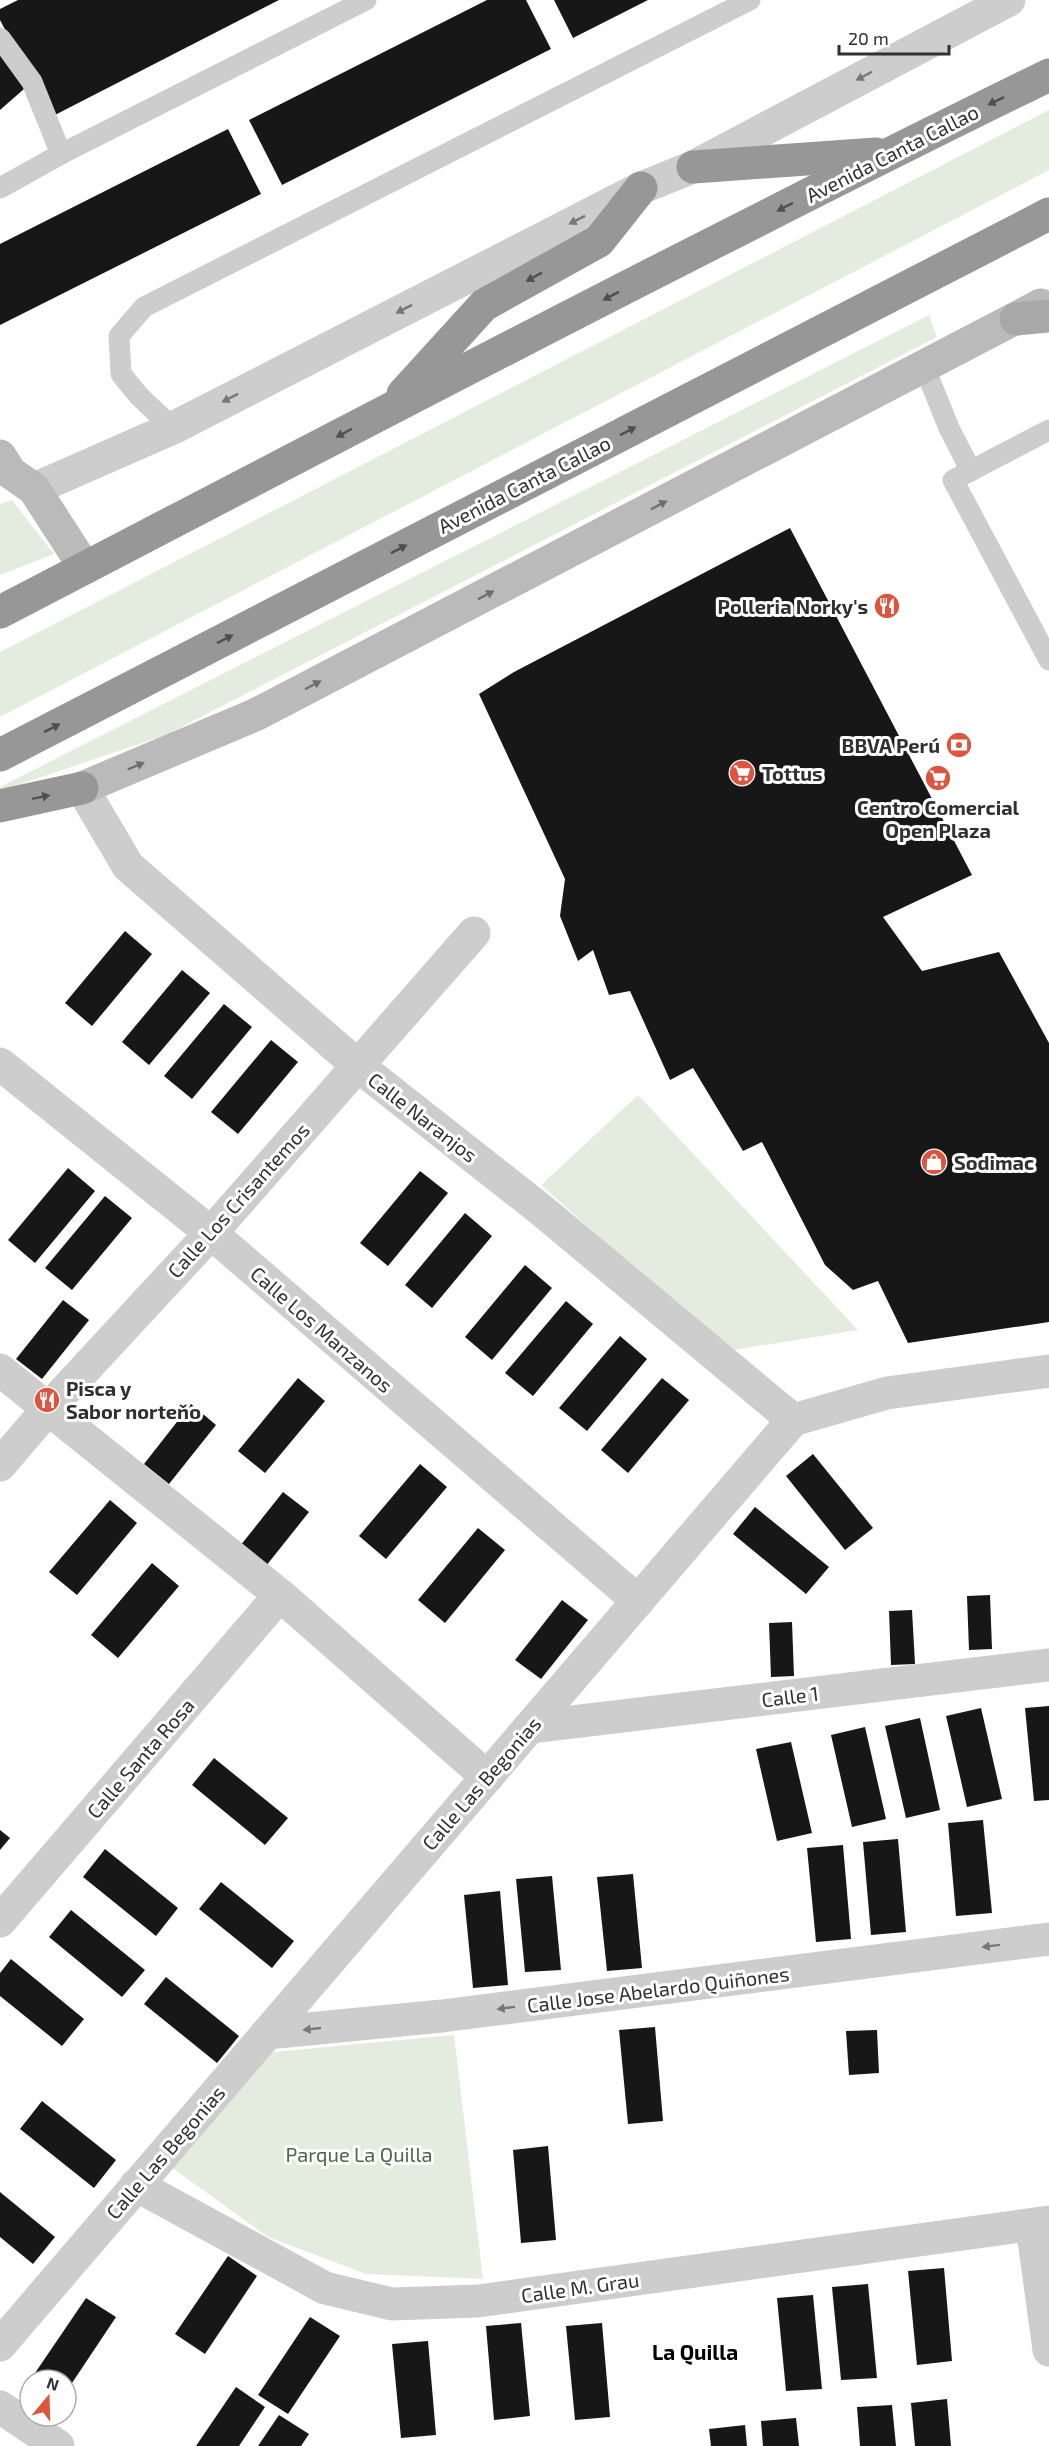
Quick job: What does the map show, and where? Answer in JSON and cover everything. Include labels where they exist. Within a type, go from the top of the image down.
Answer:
[{"type":"highway","name":"Avenida Canta Callao","points":[[0,612],[389,409],[890,153],[1049,75]]},
{"type":"highway","points":[[693,167],[890,153]]},
{"type":"highway","points":[[389,409],[484,305],[599,241],[641,188]]},
{"type":"highway","name":"Avenida Canta Callao","points":[[0,755],[1049,214]]},
{"type":"highway","points":[[0,806],[82,788]]},
{"type":"main road","points":[[82,788],[255,715],[1049,301]]},
{"type":"main road","points":[[1016,319],[1049,316]]},
{"type":"main road","points":[[11,474],[85,568]]},
{"type":"street","points":[[11,474],[173,428],[641,188],[693,167],[1009,0]]},
{"type":"street","name":"Calle Naranjos","points":[[82,788],[128,866],[357,1065],[540,1209],[793,1420]]},
{"type":"street","name":"Calle Los Crisantemos","points":[[0,1464],[211,1233],[474,933]]},
{"type":"street","name":"Calle Los Manzanos","points":[[0,1064],[211,1233],[638,1601]]},
{"type":"street","points":[[0,1370],[280,1595],[487,1777]]},
{"type":"street","points":[[793,1420],[887,1394],[1049,1371]]},
{"type":"street","name":"Calle Las Begonias","points":[[0,2345],[793,1420]]},
{"type":"street","name":"Calle Santa Rosa","points":[[0,1921],[280,1595]]},
{"type":"street","name":"Calle 1","points":[[530,1727],[1049,1665]]},
{"type":"street","name":"Calle Jose Abelardo Quiñones","points":[[267,2033],[442,2016],[1049,1939]]},
{"type":"street","name":"Calle M. Grau","points":[[136,2185],[326,2288],[392,2304],[478,2301],[1040,2224]]},
{"type":"street","points":[[1040,2224],[1049,2350]]},
{"type":"street","points":[[0,2407],[58,2446]]},
{"type":"lane","points":[[0,188],[61,154],[366,0]]},
{"type":"lane","points":[[173,428],[139,396],[121,374],[119,336],[144,307],[750,0]]},
{"type":"lane","points":[[0,38],[32,82],[61,154]]},
{"type":"lane","points":[[924,366],[949,428],[971,471]]},
{"type":"lane","points":[[1049,430],[953,480],[1049,660]]},
{"type":"green space","points":[[1049,110],[1049,170],[0,717],[0,652]]},
{"type":"green space","points":[[929,315],[937,337],[166,735],[0,791],[0,787]]},
{"type":"green space","points":[[12,500],[54,554],[0,575],[0,504]]},
{"type":"green space","points":[[638,1095],[858,1330],[727,1351],[541,1185]]},
{"type":"green space","name":"Parque La Quilla","points":[[454,2035],[483,2279],[366,2274],[268,2237],[171,2167],[273,2052]]},
{"type":"building","points":[[18,0],[279,0],[51,117],[0,20],[0,9]]},
{"type":"building","points":[[487,0],[526,0],[551,49],[282,185],[249,120]]},
{"type":"building","points":[[554,0],[648,0],[573,38]]},
{"type":"building","points":[[0,36],[32,82],[0,110]]},
{"type":"building","points":[[228,129],[261,194],[0,325],[0,244]]},
{"type":"building","points":[[790,528],[972,875],[883,917],[922,971],[999,952],[1049,1043],[1049,1322],[908,1343],[878,1281],[853,1290],[825,1265],[762,1142],[743,1151],[693,1068],[670,1080],[630,991],[609,995],[593,950],[578,961],[560,916],[565,879],[479,694],[514,672]]},
{"type":"building","points":[[125,931],[152,954],[92,1026],[65,1003]]},
{"type":"building","points":[[182,970],[210,993],[149,1065],[122,1042]]},
{"type":"building","points":[[224,1004],[252,1027],[192,1099],[164,1076]]},
{"type":"building","points":[[271,1040],[298,1062],[238,1134],[211,1112]]},
{"type":"building","points":[[68,1168],[95,1191],[35,1263],[8,1240]]},
{"type":"building","points":[[420,1171],[448,1193],[388,1266],[360,1243]]},
{"type":"building","points":[[105,1196],[132,1218],[72,1290],[45,1268]]},
{"type":"building","points":[[465,1213],[492,1236],[432,1308],[405,1285]]},
{"type":"building","points":[[525,1265],[552,1288],[492,1360],[465,1337]]},
{"type":"building","points":[[63,1300],[89,1320],[42,1379],[16,1359]]},
{"type":"building","points":[[566,1301],[593,1324],[533,1396],[505,1373]]},
{"type":"building","points":[[620,1336],[647,1359],[587,1431],[559,1408]]},
{"type":"building","points":[[298,1378],[325,1401],[265,1473],[238,1451]]},
{"type":"building","points":[[662,1378],[689,1400],[628,1473],[601,1450]]},
{"type":"building","points":[[191,1404],[216,1425],[169,1484],[144,1464]]},
{"type":"building","points":[[813,1454],[873,1528],[845,1550],[786,1476]]},
{"type":"building","points":[[420,1464],[447,1487],[386,1559],[359,1536]]},
{"type":"building","points":[[283,1492],[309,1512],[262,1571],[236,1551]]},
{"type":"building","points":[[110,1500],[137,1523],[77,1595],[49,1572]]},
{"type":"building","points":[[755,1507],[829,1567],[806,1594],[733,1534]]},
{"type":"building","points":[[478,1528],[505,1550],[445,1623],[418,1600]]},
{"type":"building","points":[[152,1563],[179,1586],[118,1658],[91,1635]]},
{"type":"building","points":[[990,1595],[992,1649],[969,1650],[967,1596]]},
{"type":"building","points":[[562,1600],[588,1620],[541,1679],[515,1660]]},
{"type":"building","points":[[912,1610],[915,1664],[891,1665],[889,1611]]},
{"type":"building","points":[[792,1622],[794,1676],[771,1677],[769,1623]]},
{"type":"building","points":[[1049,1706],[1049,1800],[1034,1801],[1025,1708]]},
{"type":"building","points":[[981,1708],[1002,1799],[967,1807],[946,1716]]},
{"type":"building","points":[[920,1718],[940,1810],[906,1818],[885,1726]]},
{"type":"building","points":[[865,1727],[886,1819],[852,1827],[831,1735]]},
{"type":"building","points":[[791,1742],[812,1833],[777,1841],[756,1749]]},
{"type":"building","points":[[214,1758],[288,1818],[265,1845],[192,1785]]},
{"type":"building","points":[[983,1820],[992,1913],[956,1916],[948,1823]]},
{"type":"building","points":[[0,1830],[10,1838],[0,1850]]},
{"type":"building","points":[[898,1839],[906,1932],[871,1935],[863,1842]]},
{"type":"building","points":[[843,1845],[851,1939],[816,1942],[807,1848]]},
{"type":"building","points":[[105,1849],[178,1908],[156,1936],[83,1877]]},
{"type":"building","points":[[633,1874],[642,1968],[607,1971],[597,1877]]},
{"type":"building","points":[[552,1876],[561,1970],[525,1972],[516,1879]]},
{"type":"building","points":[[221,1882],[294,1941],[272,1968],[199,1909]]},
{"type":"building","points":[[500,1891],[508,1985],[473,1988],[464,1895]]},
{"type":"building","points":[[71,1910],[145,1970],[122,1997],[49,1937]]},
{"type":"building","points":[[11,1959],[84,2019],[62,2046],[0,1996],[0,1973]]},
{"type":"building","points":[[166,1977],[239,2036],[217,2063],[144,2004]]},
{"type":"building","points":[[655,2027],[663,2121],[628,2124],[619,2030]]},
{"type":"building","points":[[877,2030],[879,2073],[849,2075],[846,2031]]},
{"type":"building","points":[[42,2101],[116,2160],[94,2188],[20,2129]]},
{"type":"building","points":[[548,2146],[556,2240],[521,2243],[513,2150]]},
{"type":"building","points":[[0,2192],[55,2237],[33,2264],[0,2237]]},
{"type":"building","points":[[228,2256],[257,2276],[205,2354],[175,2334]]},
{"type":"building","points":[[944,2268],[952,2361],[917,2365],[908,2271]]},
{"type":"building","points":[[868,2284],[877,2378],[841,2380],[832,2287]]},
{"type":"building","points":[[813,2295],[822,2389],[786,2391],[777,2298]]},
{"type":"building","points":[[86,2298],[116,2317],[78,2374],[78,2368],[38,2368]]},
{"type":"building","points":[[310,2317],[340,2336],[288,2414],[258,2395]]},
{"type":"building","points":[[521,2323],[530,2416],[494,2420],[486,2326]]},
{"type":"building","points":[[602,2323],[610,2417],[575,2420],[566,2326]]},
{"type":"building","points":[[428,2341],[436,2435],[401,2438],[392,2344]]},
{"type":"building","points":[[236,2387],[265,2407],[239,2446],[196,2446]]},
{"type":"building","points":[[947,2399],[951,2446],[915,2446],[911,2403]]},
{"type":"building","points":[[892,2405],[896,2446],[860,2446],[857,2407]]},
{"type":"building","points":[[279,2415],[309,2434],[301,2446],[258,2446]]},
{"type":"building","points":[[796,2418],[799,2446],[763,2446],[761,2421]]},
{"type":"building","points":[[745,2425],[747,2446],[711,2446],[709,2429]]},
{"type":"place","name":"Polleria Norky's","points":[[887,606]]},
{"type":"place","name":"BBVA Perú","points":[[959,745]]},
{"type":"place","name":"Tottus","points":[[742,773]]},
{"type":"place","name":"Centro Comercial Open Plaza","points":[[938,778]]},
{"type":"place","name":"Sodimac","points":[[934,1162]]},
{"type":"place","name":"Pisca y Sabor norteňo","points":[[47,1400]]},
{"type":"district","name":"La Quilla","points":[[695,2351]]}]
